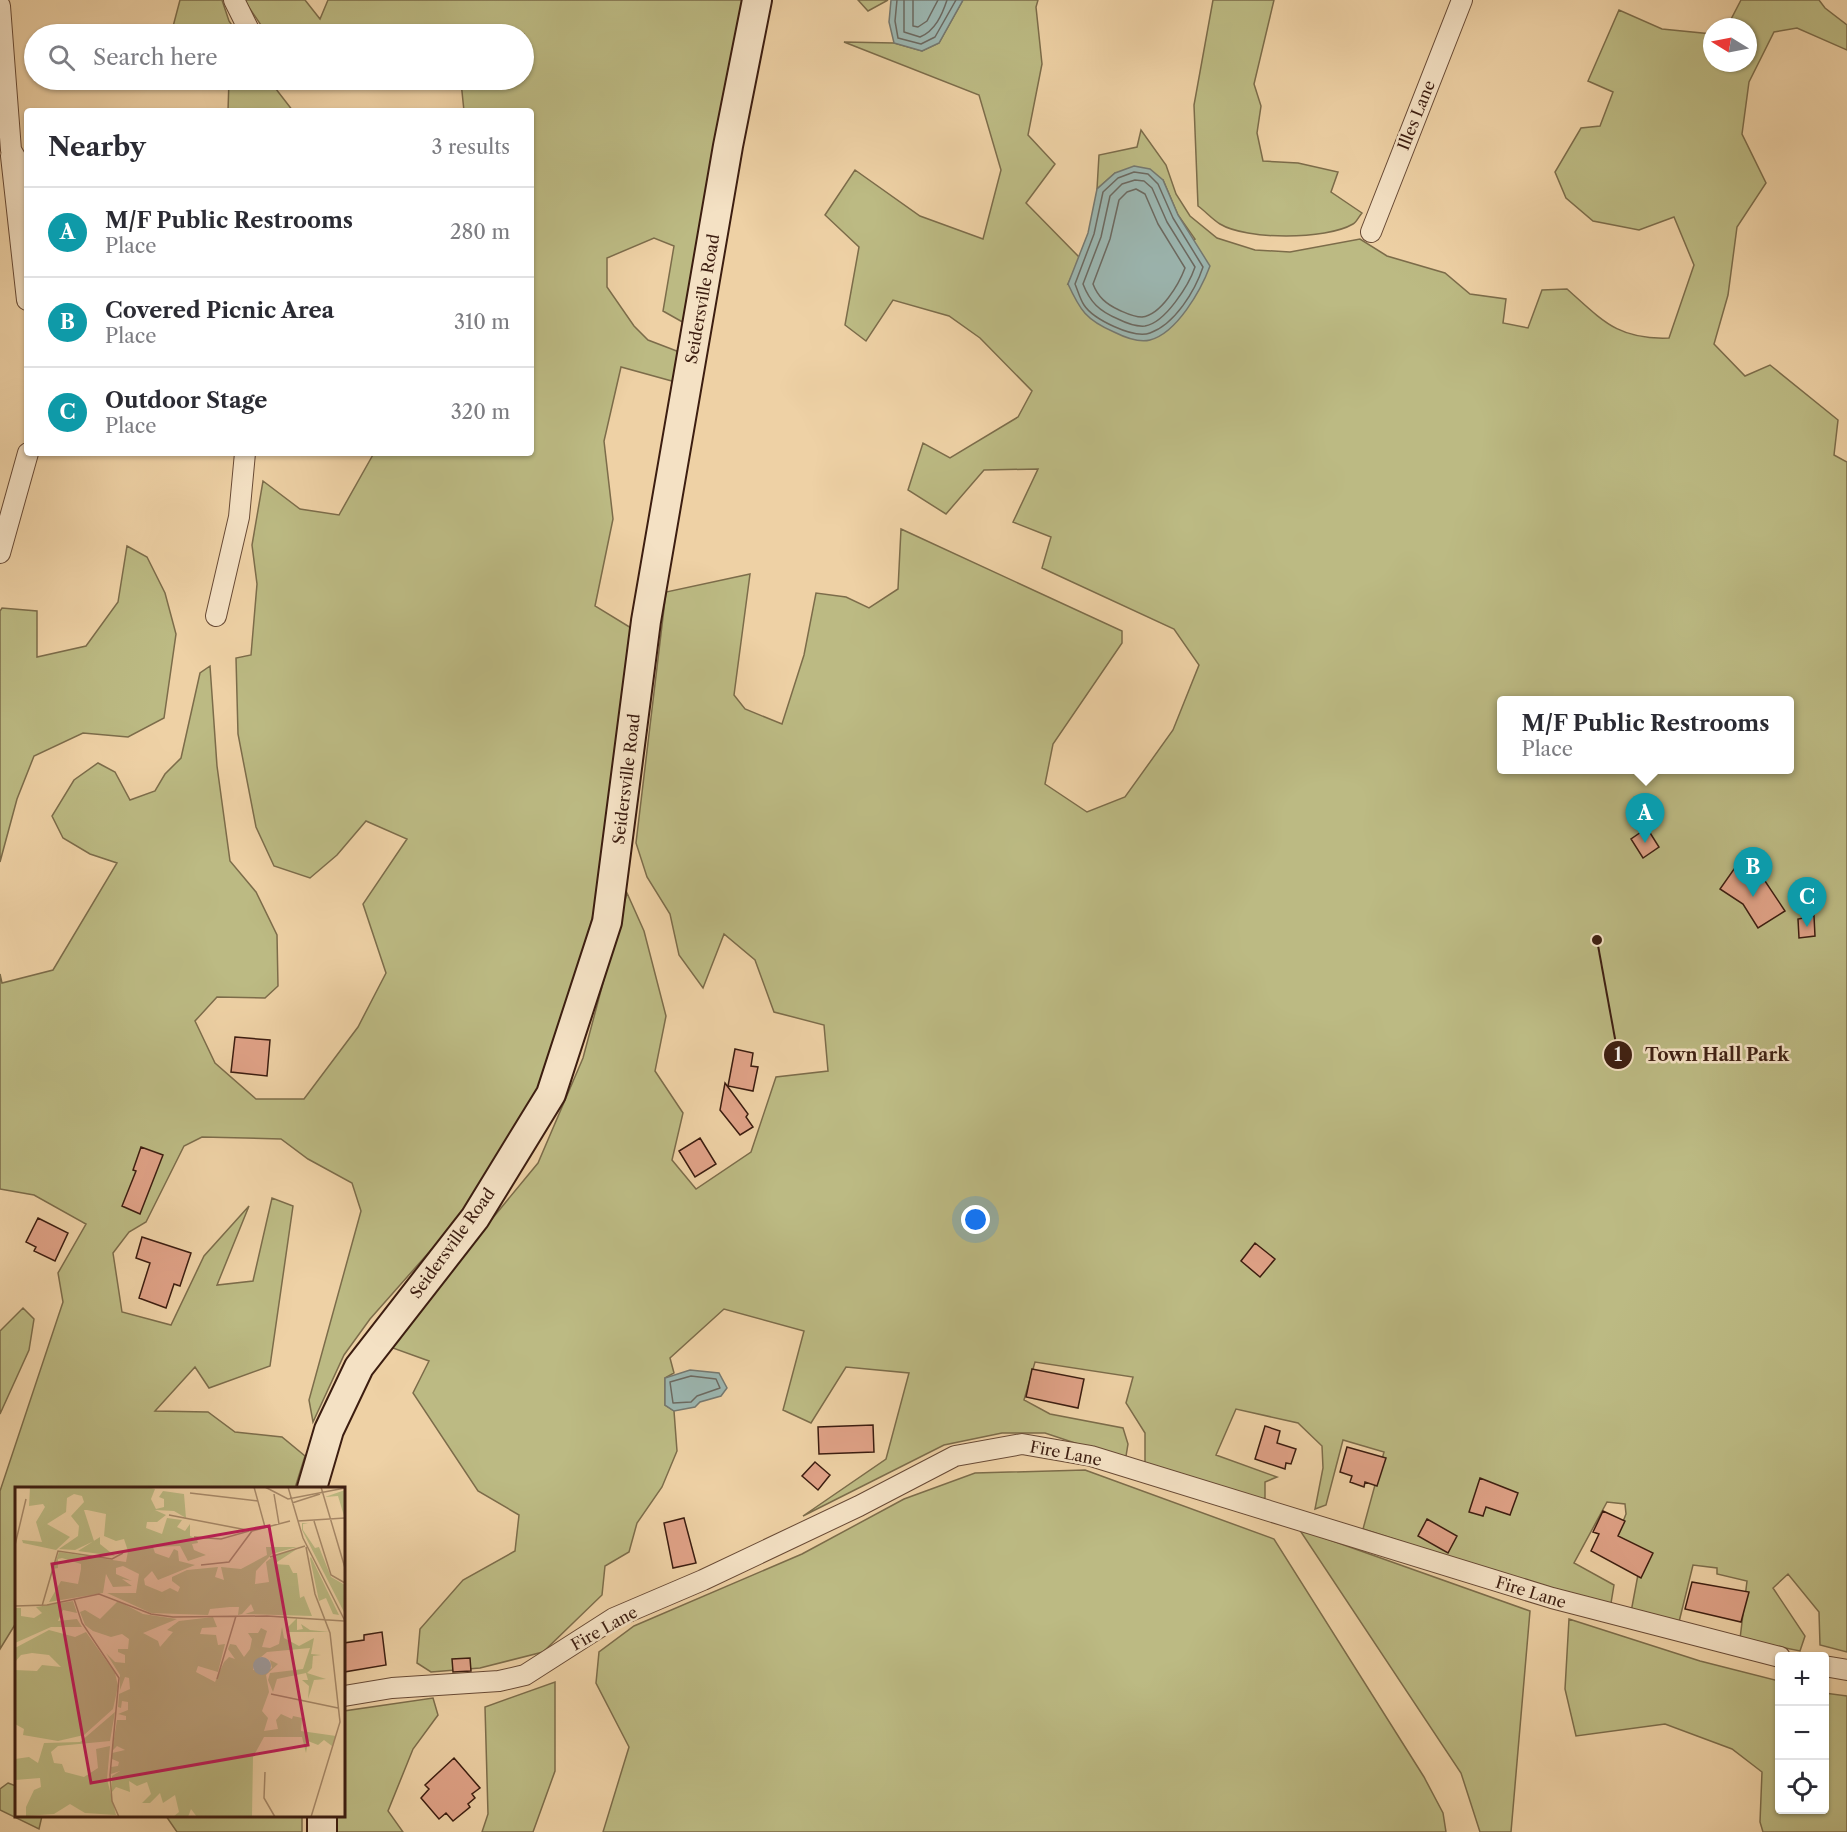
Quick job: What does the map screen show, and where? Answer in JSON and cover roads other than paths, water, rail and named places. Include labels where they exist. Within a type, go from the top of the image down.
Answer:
[{"type":"street","points":[[234,0],[246,24]]},
{"type":"street","name":"Seidersville Road","points":[[312,1487],[329,1431],[359,1367],[475,1218],[551,1094],[607,922],[646,621],[728,146],[757,0]]},
{"type":"street","name":"Illes Lane","points":[[1371,232],[1462,0]]},
{"type":"street","points":[[0,6],[5,154],[24,280]]},
{"type":"street","points":[[5,154],[24,175]]},
{"type":"street","points":[[0,553],[27,456]]},
{"type":"street","points":[[216,616],[239,517],[245,456]]},
{"type":"street","name":"Fire Lane","points":[[345,1696],[392,1688],[499,1681],[525,1675],[614,1618],[703,1580],[849,1511],[955,1456],[1022,1444],[1091,1456],[1551,1599],[1775,1656]]},
{"type":"street","points":[[1829,1667],[1847,1670]]},
{"type":"water","points":[[891,0],[963,0],[939,43],[922,51],[894,43],[889,22]]},
{"type":"water","points":[[1134,166],[1150,169],[1163,180],[1178,215],[1210,266],[1201,287],[1178,320],[1160,336],[1146,341],[1127,338],[1104,328],[1090,318],[1076,301],[1068,284],[1088,233],[1097,189],[1115,173]]},
{"type":"water","points":[[690,1370],[719,1373],[727,1388],[721,1396],[700,1402],[695,1407],[674,1411],[665,1405],[665,1378]]},
{"type":"place","name":"M/F Public Restrooms","points":[[1645,843]]},
{"type":"place","name":"Covered Picnic Area","points":[[1753,897]]},
{"type":"place","name":"Outdoor Stage","points":[[1807,927]]},
{"type":"place","name":"Town Hall Park","points":[[1597,940]]}]
